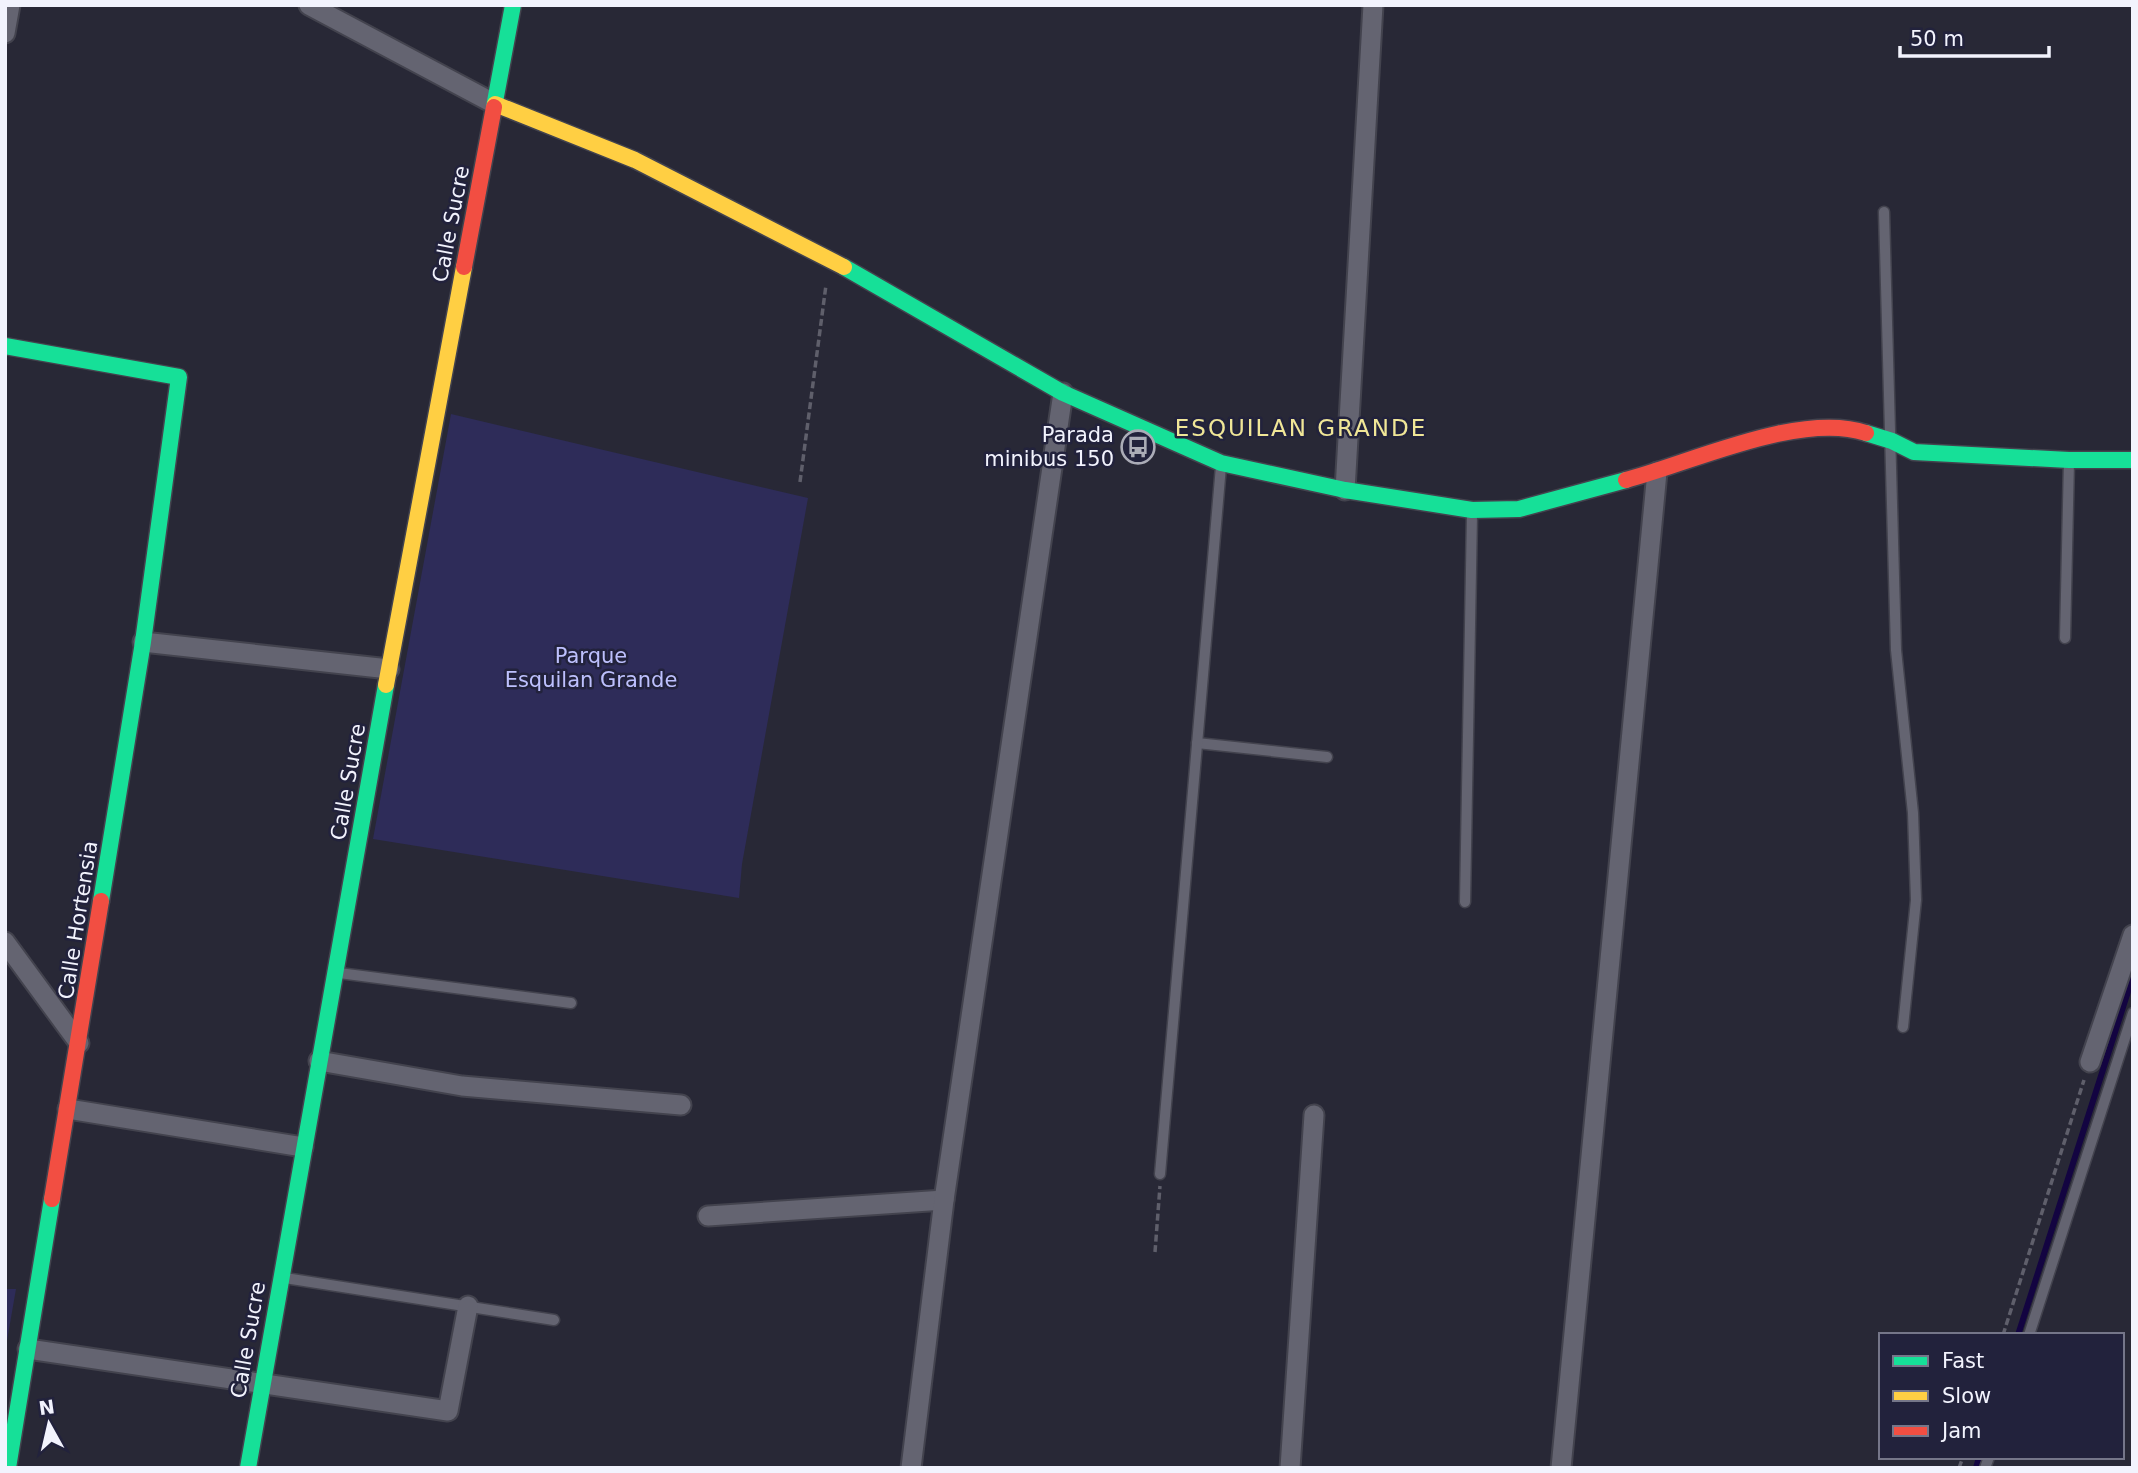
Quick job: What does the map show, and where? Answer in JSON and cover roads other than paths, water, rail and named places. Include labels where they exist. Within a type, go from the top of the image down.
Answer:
[{"type":"street","points":[[5,33],[10,5]]},
{"type":"street","points":[[309,5],[495,104],[635,160],[830,258],[1063,393],[1221,463],[1345,490],[1472,510],[1519,509],[1657,472],[1783,431],[1849,428],[1892,441],[1914,452],[2069,460],[2133,460]]},
{"type":"street","name":"Calle Sucre","points":[[248,1468],[389,669],[513,5]]},
{"type":"street","points":[[1345,490],[1373,5]]},
{"type":"street","name":"Calle Hortensia","points":[[5,346],[179,377],[143,642],[8,1468]]},
{"type":"street","points":[[911,1468],[944,1200],[1063,393]]},
{"type":"street","points":[[1561,1468],[1657,472]]},
{"type":"street","points":[[143,642],[389,669]]},
{"type":"street","points":[[2090,1062],[2133,935]]},
{"type":"street","points":[[5,942],[79,1043]]},
{"type":"street","points":[[319,1061],[461,1086],[681,1105]]},
{"type":"street","points":[[68,1109],[303,1147]]},
{"type":"street","points":[[1290,1468],[1314,1115]]},
{"type":"street","points":[[708,1216],[944,1200]]},
{"type":"street","points":[[28,1349],[448,1411],[468,1306]]},
{"type":"lane","points":[[1884,212],[1896,650],[1913,813],[1916,900],[1903,1027]]},
{"type":"lane","points":[[2065,638],[2069,460]]},
{"type":"lane","points":[[1160,1174],[1221,463]]},
{"type":"lane","points":[[1465,902],[1472,510]]},
{"type":"lane","points":[[1197,743],[1327,757]]},
{"type":"lane","points":[[335,973],[571,1003]]},
{"type":"lane","points":[[2030,1333],[2133,1013]]},
{"type":"lane","points":[[281,1278],[554,1320]]},
{"type":"waterway","points":[[2019,1333],[2133,976]]},
{"type":"waterway","points":[[1976,1468],[1978,1459]]},
{"type":"place","name":"Parada minibus 150","points":[[1138,447]]},
{"type":"district","name":"ESQUILAN GRANDE","points":[[1301,428]]},
{"type":"park label","name":"Parque Esquilan Grande","points":[[591,668]]}]
